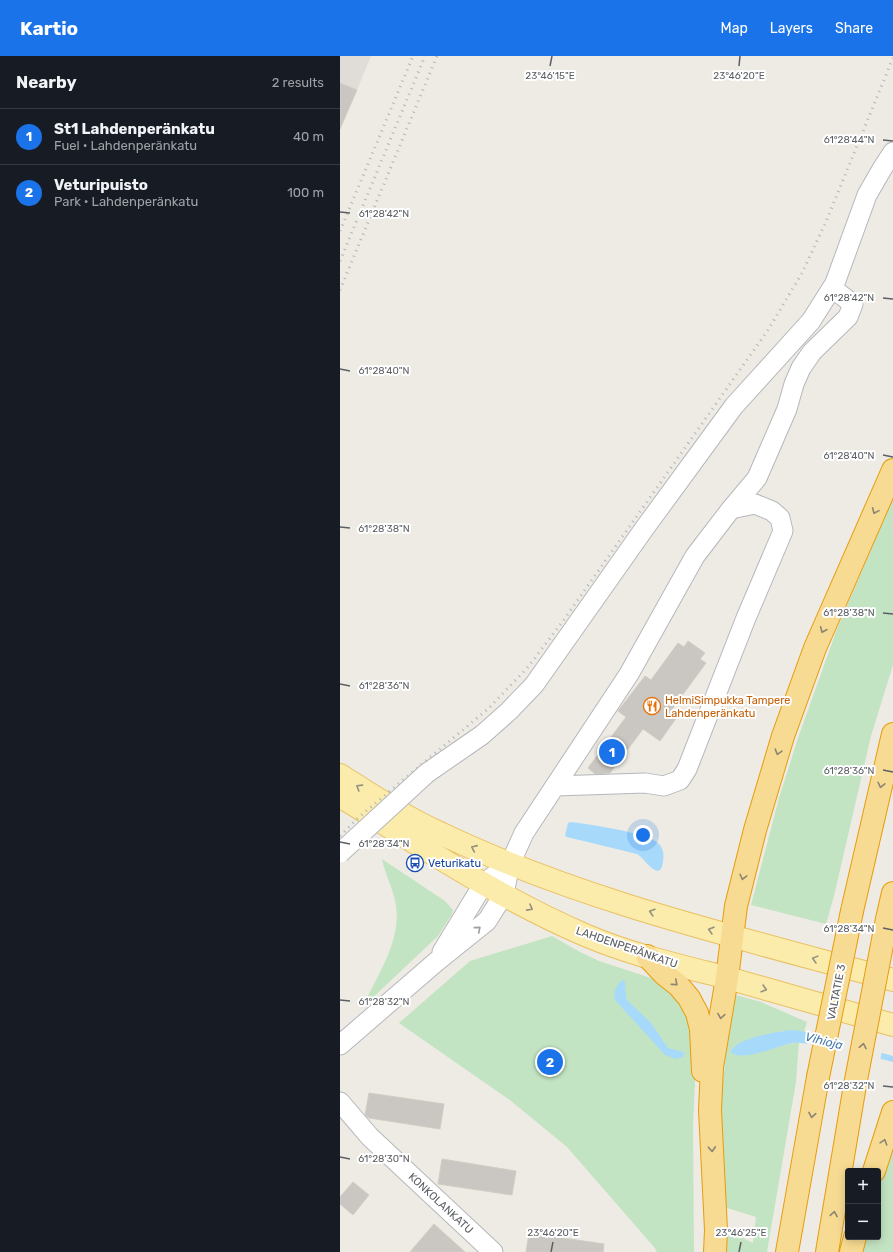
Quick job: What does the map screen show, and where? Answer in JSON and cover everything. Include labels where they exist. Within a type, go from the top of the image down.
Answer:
[{"type":"highway","points":[[715,1252],[716,1230],[710,1110],[712,1067],[727,978],[736,906],[783,736],[815,648],[893,470]]},
{"type":"highway","name":"VALTATIE 3","points":[[787,1252],[818,1077],[852,911],[893,734]]},
{"type":"highway","points":[[827,1252],[855,1085],[893,893]]},
{"type":"highway","points":[[647,956],[664,974],[678,985],[689,998],[697,1013],[701,1029],[702,1066],[710,1110]]},
{"type":"highway","points":[[875,1168],[893,1112]]},
{"type":"highway","points":[[850,1252],[854,1240]]},
{"type":"main road","points":[[340,775],[401,813],[442,834],[510,864],[591,894],[732,936],[893,980]]},
{"type":"main road","name":"LAHDENPERÄNKATU","points":[[340,796],[484,883],[555,921],[586,935],[647,956],[893,1025]]},
{"type":"street","points":[[340,853],[427,772],[482,735],[534,685],[644,529],[734,406],[811,321],[835,283],[852,240],[867,195],[893,152]]},
{"type":"street","points":[[340,1045],[436,962],[487,921],[504,894],[510,864],[520,840],[629,674],[695,556],[757,478],[787,409],[794,384],[801,368],[812,352],[848,317],[853,304],[832,288]]},
{"type":"street","points":[[555,786],[645,784],[664,786],[680,780],[684,775],[746,618],[784,531],[780,518],[772,511],[755,504],[732,509]]},
{"type":"street","points":[[436,962],[484,883],[510,864]]},
{"type":"street","name":"KONKOLANKATU","points":[[340,1102],[370,1137],[493,1252]]},
{"type":"shaded area","points":[[340,56],[371,56],[357,90],[340,83]]},
{"type":"green space","points":[[893,499],[893,665],[871,736],[834,896],[826,924],[751,905],[779,798],[798,738],[837,629]]},
{"type":"green space","points":[[382,859],[445,901],[453,910],[438,936],[366,1004],[366,1000],[383,966],[392,943],[397,918],[395,900]]},
{"type":"green space","points":[[552,936],[599,961],[651,978],[666,986],[683,1007],[690,1023],[696,1060],[693,1126],[694,1252],[657,1252],[567,1147],[511,1101],[399,1023],[470,961]]},
{"type":"green space","points":[[732,994],[761,1002],[807,1022],[804,1032],[783,1031],[746,1041],[757,1053],[799,1042],[796,1082],[767,1252],[726,1252],[725,1229],[753,1243],[756,1217],[724,1207],[721,1117],[722,1092]]},
{"type":"green space","points":[[893,1138],[893,1252],[861,1252],[864,1240],[881,1240],[881,1176]]},
{"type":"water","points":[[571,822],[633,833],[655,841],[660,845],[663,851],[661,869],[658,871],[655,870],[637,854],[565,836],[568,823]]},
{"type":"water","points":[[623,980],[625,982],[627,1000],[651,1023],[668,1048],[683,1052],[683,1057],[676,1059],[665,1055],[616,1001],[614,995],[615,990],[618,984]]},
{"type":"water","name":"Vihioja","points":[[793,1030],[807,1032],[893,1056],[893,1062],[839,1049],[800,1043],[787,1044],[751,1055],[736,1055],[731,1052],[734,1047],[749,1039]]},
{"type":"pier","points":[[810,1031],[882,1051],[880,1061],[807,1046]]},
{"type":"building","points":[[340,83],[357,90],[340,129]]},
{"type":"building","points":[[688,641],[705,653],[700,659],[706,663],[670,712],[677,717],[660,741],[643,729],[610,773],[595,774],[588,768],[626,717],[618,711],[645,676],[651,680],[678,643],[684,647]]},
{"type":"building","points":[[369,1093],[444,1104],[440,1129],[369,1118],[365,1115]]},
{"type":"building","points":[[442,1159],[516,1171],[512,1195],[438,1184]]},
{"type":"building","points":[[353,1182],[369,1195],[353,1215],[340,1204],[340,1197]]},
{"type":"building","points":[[434,1224],[465,1252],[410,1252]]},
{"type":"building","points":[[529,1233],[604,1244],[603,1252],[526,1252]]},
{"type":"railway","points":[[340,231],[413,56]]},
{"type":"railway","points":[[340,261],[425,56]]},
{"type":"railway","points":[[340,290],[437,56]]},
{"type":"railway","points":[[340,836],[359,817],[489,708],[528,667],[563,621],[768,330],[802,273],[825,224],[893,58]]},
{"type":"place","name":"HelmiSimpukka Tampere Lahdenperänkatu","points":[[652,706]]},
{"type":"place","name":"St1 Lahdenperänkatu","points":[[612,752]]},
{"type":"place","name":"Veturikatu","points":[[415,863]]},
{"type":"place","name":"Veturipuisto","points":[[550,1062]]}]
